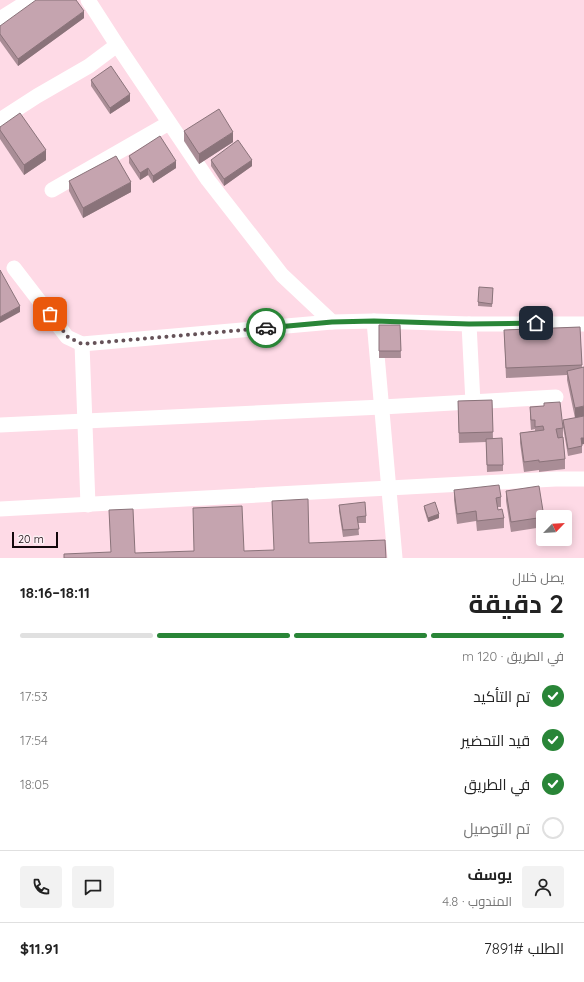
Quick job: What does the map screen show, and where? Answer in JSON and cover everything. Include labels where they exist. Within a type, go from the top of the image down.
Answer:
[{"type":"street","points":[[0,19],[30,0]]},
{"type":"street","points":[[88,0],[208,180],[282,275],[332,322]]},
{"type":"street","points":[[0,120],[37,96],[89,66],[117,45]]},
{"type":"street","points":[[52,190],[169,123]]},
{"type":"street","points":[[14,268],[68,337],[82,344],[332,322],[374,321],[469,324],[584,324]]},
{"type":"street","points":[[374,321],[395,558]]},
{"type":"street","points":[[469,324],[473,402]]},
{"type":"street","points":[[82,344],[88,505]]},
{"type":"street","points":[[0,425],[382,407],[556,397]]},
{"type":"street","points":[[0,509],[556,479],[584,479]]},
{"type":"building","points":[[36,0],[76,0],[84,11],[18,59],[0,34],[0,26]]},
{"type":"building","points":[[111,66],[130,94],[110,108],[91,80]]},
{"type":"building","points":[[219,109],[233,132],[199,154],[184,131]]},
{"type":"building","points":[[20,113],[46,150],[24,165],[0,130],[0,127]]},
{"type":"building","points":[[160,136],[176,161],[153,176],[148,168],[140,173],[129,156]]},
{"type":"building","points":[[238,140],[252,160],[224,179],[211,160]]},
{"type":"building","points":[[116,156],[131,182],[83,208],[69,181]]},
{"type":"building","points":[[0,270],[20,306],[0,317]]},
{"type":"building","points":[[479,287],[493,288],[492,304],[478,302]]},
{"type":"building","points":[[379,325],[400,325],[401,351],[379,351]]},
{"type":"building","points":[[580,327],[582,365],[506,368],[504,330]]},
{"type":"building","points":[[584,367],[584,406],[575,408],[567,371]]},
{"type":"building","points":[[492,400],[493,432],[459,433],[458,401]]},
{"type":"building","points":[[560,402],[563,428],[556,429],[558,438],[563,437],[565,459],[524,462],[520,433],[544,430],[543,426],[535,427],[535,420],[531,420],[530,407],[544,406],[544,403]]},
{"type":"building","points":[[584,416],[584,438],[581,438],[582,446],[568,449],[563,420]]},
{"type":"building","points":[[502,438],[503,465],[487,465],[486,439]]},
{"type":"building","points":[[499,485],[501,497],[496,498],[498,510],[502,509],[504,518],[477,521],[476,511],[457,514],[454,490]]},
{"type":"building","points":[[539,486],[543,510],[536,510],[536,518],[511,522],[506,491]]},
{"type":"building","points":[[308,499],[309,543],[385,540],[386,558],[64,558],[64,554],[111,552],[109,510],[133,509],[135,553],[194,551],[193,508],[242,506],[244,551],[274,550],[272,501]]},
{"type":"building","points":[[365,502],[366,516],[357,517],[359,529],[343,530],[339,505]]},
{"type":"building","points":[[435,502],[439,514],[428,518],[424,506]]},
{"type":"way so far","points":[[50,314],[68,337],[82,344],[266,328]]},
{"type":"route","points":[[266,328],[332,322],[374,321],[469,324],[536,323]]}]
